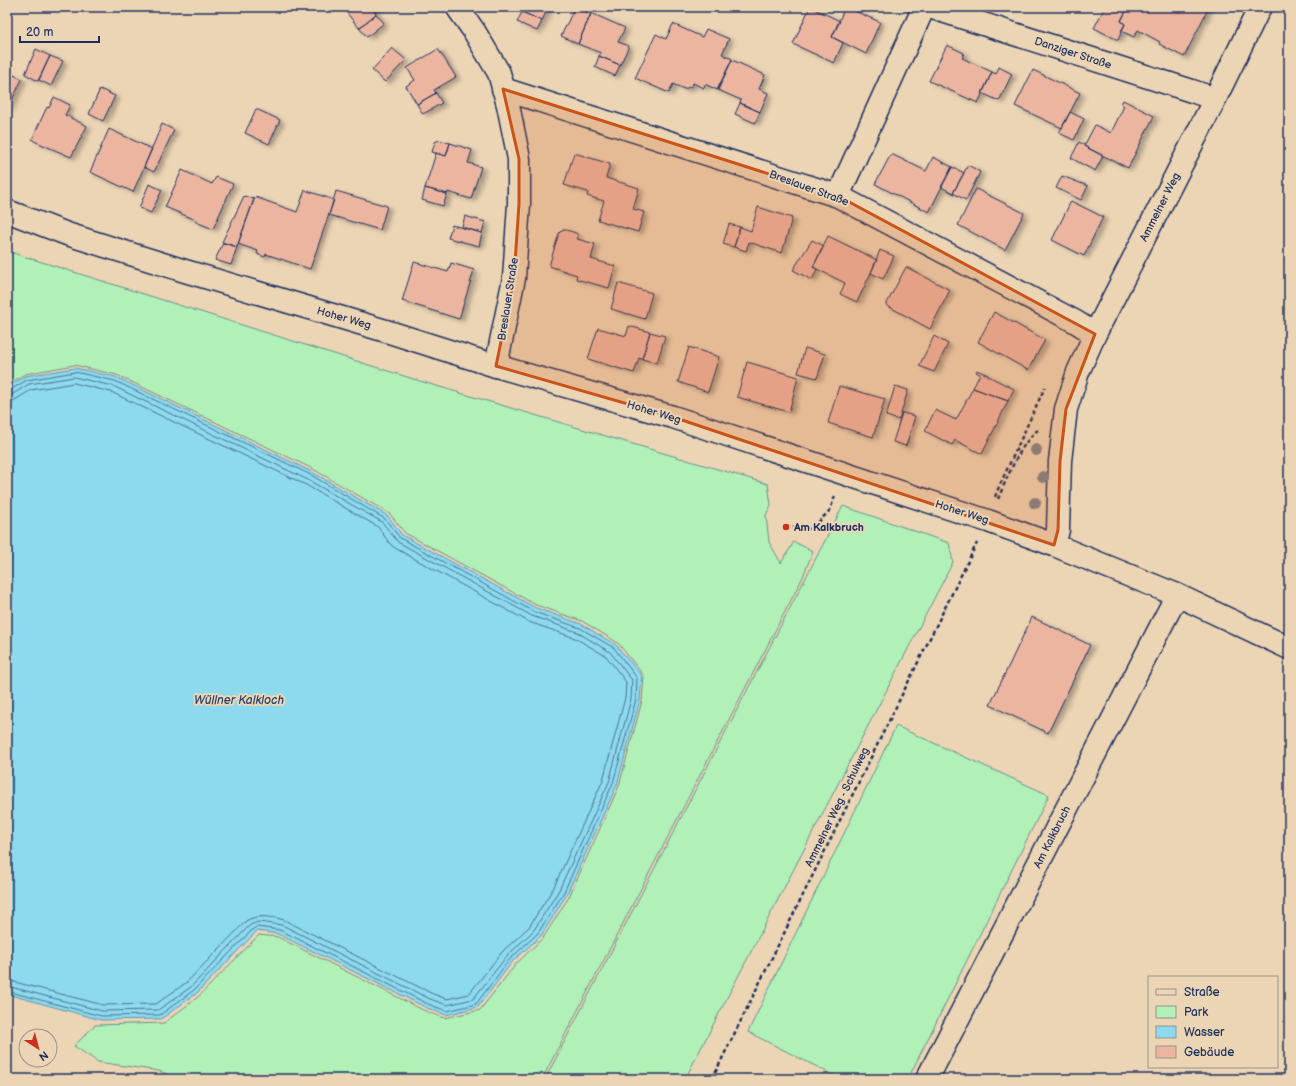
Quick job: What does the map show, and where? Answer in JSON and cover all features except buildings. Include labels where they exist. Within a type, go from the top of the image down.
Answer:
[{"type":"street","name":"Breslauer Straße","points":[[457,7],[474,31],[499,74],[508,105],[519,159],[520,204],[514,278],[496,366]]},
{"type":"street","points":[[838,196],[924,7]]},
{"type":"street","name":"Danziger Straße","points":[[930,7],[1215,99]]},
{"type":"street","name":"Ammelner Weg","points":[[1054,545],[1058,530],[1060,461],[1066,409],[1078,372],[1095,334],[1215,99],[1260,7]]},
{"type":"street","name":"Breslauer Straße","points":[[503,89],[838,196],[1076,322],[1095,334]]},
{"type":"street","name":"Hoher Weg","points":[[7,211],[67,234],[170,267],[386,331],[496,366],[673,417],[988,521],[1054,545],[1177,595],[1289,648]]},
{"type":"street","name":"Am Kalkbruch","points":[[927,1079],[1177,595]]},
{"type":"path","points":[[988,521],[998,489],[1047,384]]},
{"type":"path","points":[[1005,484],[1024,447],[1034,434],[1066,409]]},
{"type":"path","points":[[786,527],[812,528],[830,510],[836,496]]},
{"type":"path","name":"Ammelner Weg - Schulweg","points":[[712,1079],[977,543]]},
{"type":"highlighted area","points":[[503,89],[838,196],[1095,334],[1066,409],[1060,461],[1058,530],[1054,545],[673,417],[496,366],[514,278],[519,204],[519,159]]},
{"type":"green space","points":[[7,251],[423,382],[768,484],[771,505],[766,515],[769,542],[781,563],[794,542],[813,551],[802,579],[542,1079],[179,1079],[159,1071],[98,1062],[74,1046],[95,1025],[164,1023],[199,996],[259,935],[278,937],[425,1011],[445,1018],[480,1010],[516,964],[543,938],[569,897],[619,786],[642,701],[644,676],[618,643],[582,621],[536,605],[405,533],[390,514],[313,469],[117,375],[74,365],[25,374],[7,385]]},
{"type":"green space","points":[[843,506],[949,543],[953,562],[685,1079],[545,1079]]},
{"type":"green space","points":[[896,726],[1049,795],[908,1079],[841,1079],[748,1032]]},
{"type":"water","name":"Wüllner Kalkloch","points":[[75,368],[116,377],[312,472],[388,516],[402,535],[536,608],[581,624],[616,645],[642,676],[640,700],[617,785],[567,894],[541,936],[513,961],[478,1007],[446,1015],[427,1008],[278,934],[257,931],[197,993],[161,1019],[101,1020],[7,994],[7,387],[25,376]]},
{"type":"place","name":"Am Kalkbruch","points":[[786,527]]}]
